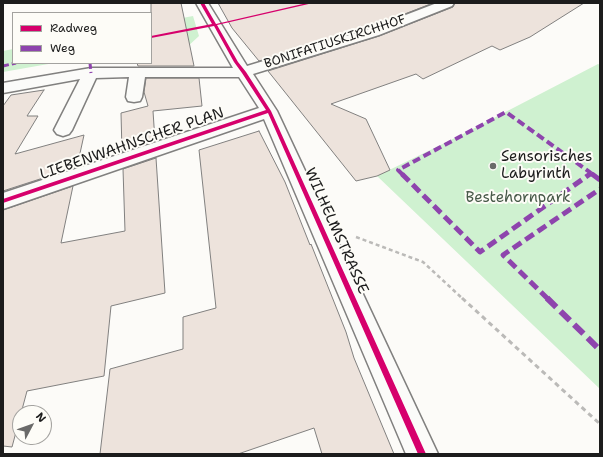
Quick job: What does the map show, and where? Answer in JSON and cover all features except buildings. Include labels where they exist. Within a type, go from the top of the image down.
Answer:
[{"type":"street","name":"WILHELMSTRASSE","points":[[202,3],[236,62],[269,111],[422,454]]},
{"type":"street","name":"BONIFATIUSKIRCHHOF","points":[[3,88],[91,73],[244,72],[374,32],[448,3]]},
{"type":"street","points":[[134,97],[138,72]]},
{"type":"street","points":[[63,130],[91,73]]},
{"type":"street","name":"LIEBENWAHNSCHER PLAN","points":[[3,201],[269,111]]},
{"type":"path","points":[[318,223],[423,262],[600,424]]},
{"type":"green space","points":[[193,16],[199,36],[186,48],[152,24]]},
{"type":"green space","points":[[12,49],[12,64],[48,64],[3,72],[3,51]]},
{"type":"green space","name":"Bestehornpark","points":[[598,64],[600,65],[600,389],[377,176],[463,134]]},
{"type":"marked path","points":[[3,66],[12,64]]},
{"type":"marked path","points":[[90,64],[91,73]]},
{"type":"marked path","points":[[591,173],[480,252],[398,170],[506,112],[591,173],[600,180]]},
{"type":"marked path","points":[[600,189],[503,255],[600,350]]},
{"type":"cycle path","points":[[202,3],[236,62],[269,111],[422,454]]},
{"type":"cycle path","points":[[152,37],[214,25],[311,3]]},
{"type":"cycle path","points":[[3,201],[269,111]]},
{"type":"place","name":"Sensorisches Labyrinth","points":[[493,166]]}]
